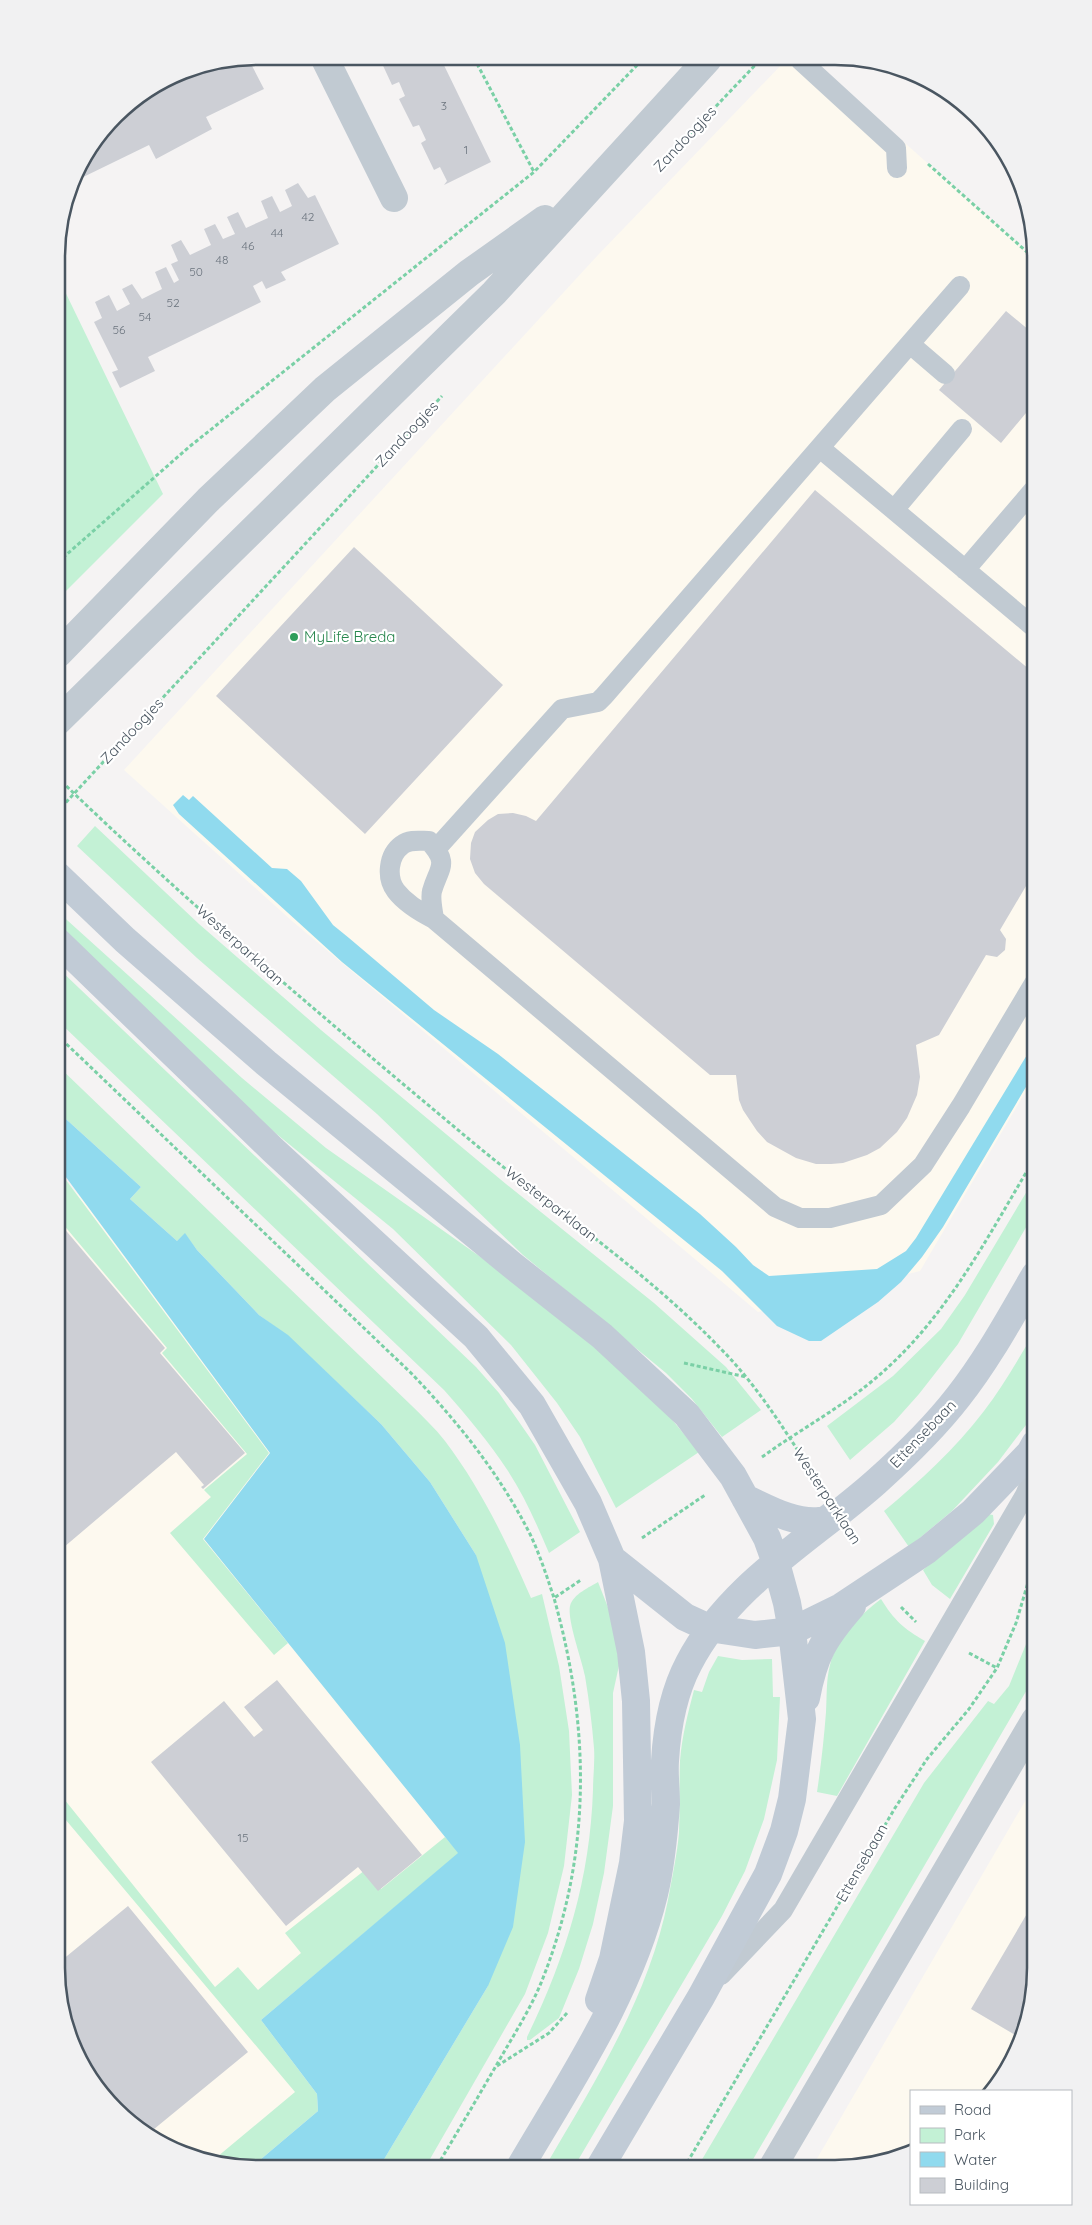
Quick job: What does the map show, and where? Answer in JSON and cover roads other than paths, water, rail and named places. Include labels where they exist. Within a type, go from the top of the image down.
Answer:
[{"type":"main road","points":[[65,883],[125,940],[266,1063],[512,1265],[602,1336],[687,1415],[717,1454],[745,1498],[767,1538],[776,1563],[792,1631],[802,1719]]},
{"type":"main road","points":[[65,949],[273,1150],[476,1337],[532,1405],[588,1503],[612,1559],[685,1617],[710,1628],[755,1635],[792,1631],[841,1607],[927,1550],[973,1512],[1027,1456]]},
{"type":"main road","name":"Ettensebaan","points":[[524,2160],[575,2073],[629,1973],[642,1940],[654,1891],[661,1848],[666,1804],[665,1762],[671,1710],[688,1663],[710,1628],[734,1600],[776,1563],[876,1482],[911,1449],[958,1397],[992,1348],[1027,1290]]},
{"type":"main road","points":[[745,1498],[770,1510],[803,1520],[822,1522],[838,1512]]},
{"type":"main road","name":"Ettensebaan","points":[[575,2073],[613,1959],[633,1863],[638,1821],[636,1701],[631,1652],[612,1559]]},
{"type":"main road","points":[[604,2160],[700,1997],[768,1874],[792,1799],[802,1719],[810,1679],[818,1653],[829,1633],[873,1587]]},
{"type":"street","points":[[328,65],[394,198]]},
{"type":"street","points":[[65,715],[494,293],[702,65]]},
{"type":"street","points":[[65,647],[208,500],[325,389],[469,273],[589,187]]},
{"type":"street","points":[[777,2160],[1027,1734]]},
{"type":"lane","points":[[804,65],[835,101],[896,158]]},
{"type":"lane","points":[[436,849],[562,709],[598,702],[604,696],[960,286]]},
{"type":"lane","points":[[910,344],[945,374]]},
{"type":"lane","points":[[894,510],[962,429]]},
{"type":"lane","points":[[820,448],[1027,621]]},
{"type":"lane","points":[[965,570],[1027,498]]},
{"type":"lane","points":[[434,919],[432,893],[442,869],[442,858],[429,841],[413,840],[402,845],[392,855],[390,866],[390,878],[395,890],[405,901],[434,919],[733,1172],[776,1206],[800,1218],[830,1218],[881,1205],[923,1165],[961,1106],[1027,995]]},
{"type":"lane","points":[[700,1997],[783,1910],[943,1638],[1027,1490]]},
{"type":"water","points":[[183,795],[189,800],[193,796],[272,868],[287,869],[301,881],[333,925],[434,1010],[498,1054],[700,1214],[753,1265],[769,1276],[877,1269],[906,1251],[916,1238],[1027,1055],[1027,1085],[943,1227],[922,1257],[901,1282],[878,1302],[821,1341],[809,1341],[777,1326],[722,1271],[342,962],[179,814],[173,805]]},
{"type":"water","points":[[65,1118],[141,1187],[130,1199],[177,1241],[185,1233],[197,1250],[259,1315],[288,1335],[381,1424],[430,1482],[476,1555],[505,1643],[520,1745],[525,1842],[513,1927],[488,1986],[384,2160],[260,2160],[318,2111],[317,2094],[261,2020],[458,1853],[204,1539],[270,1453],[65,1176]]},
{"type":"place","name":"MyLife Breda","points":[[294,637]]}]
